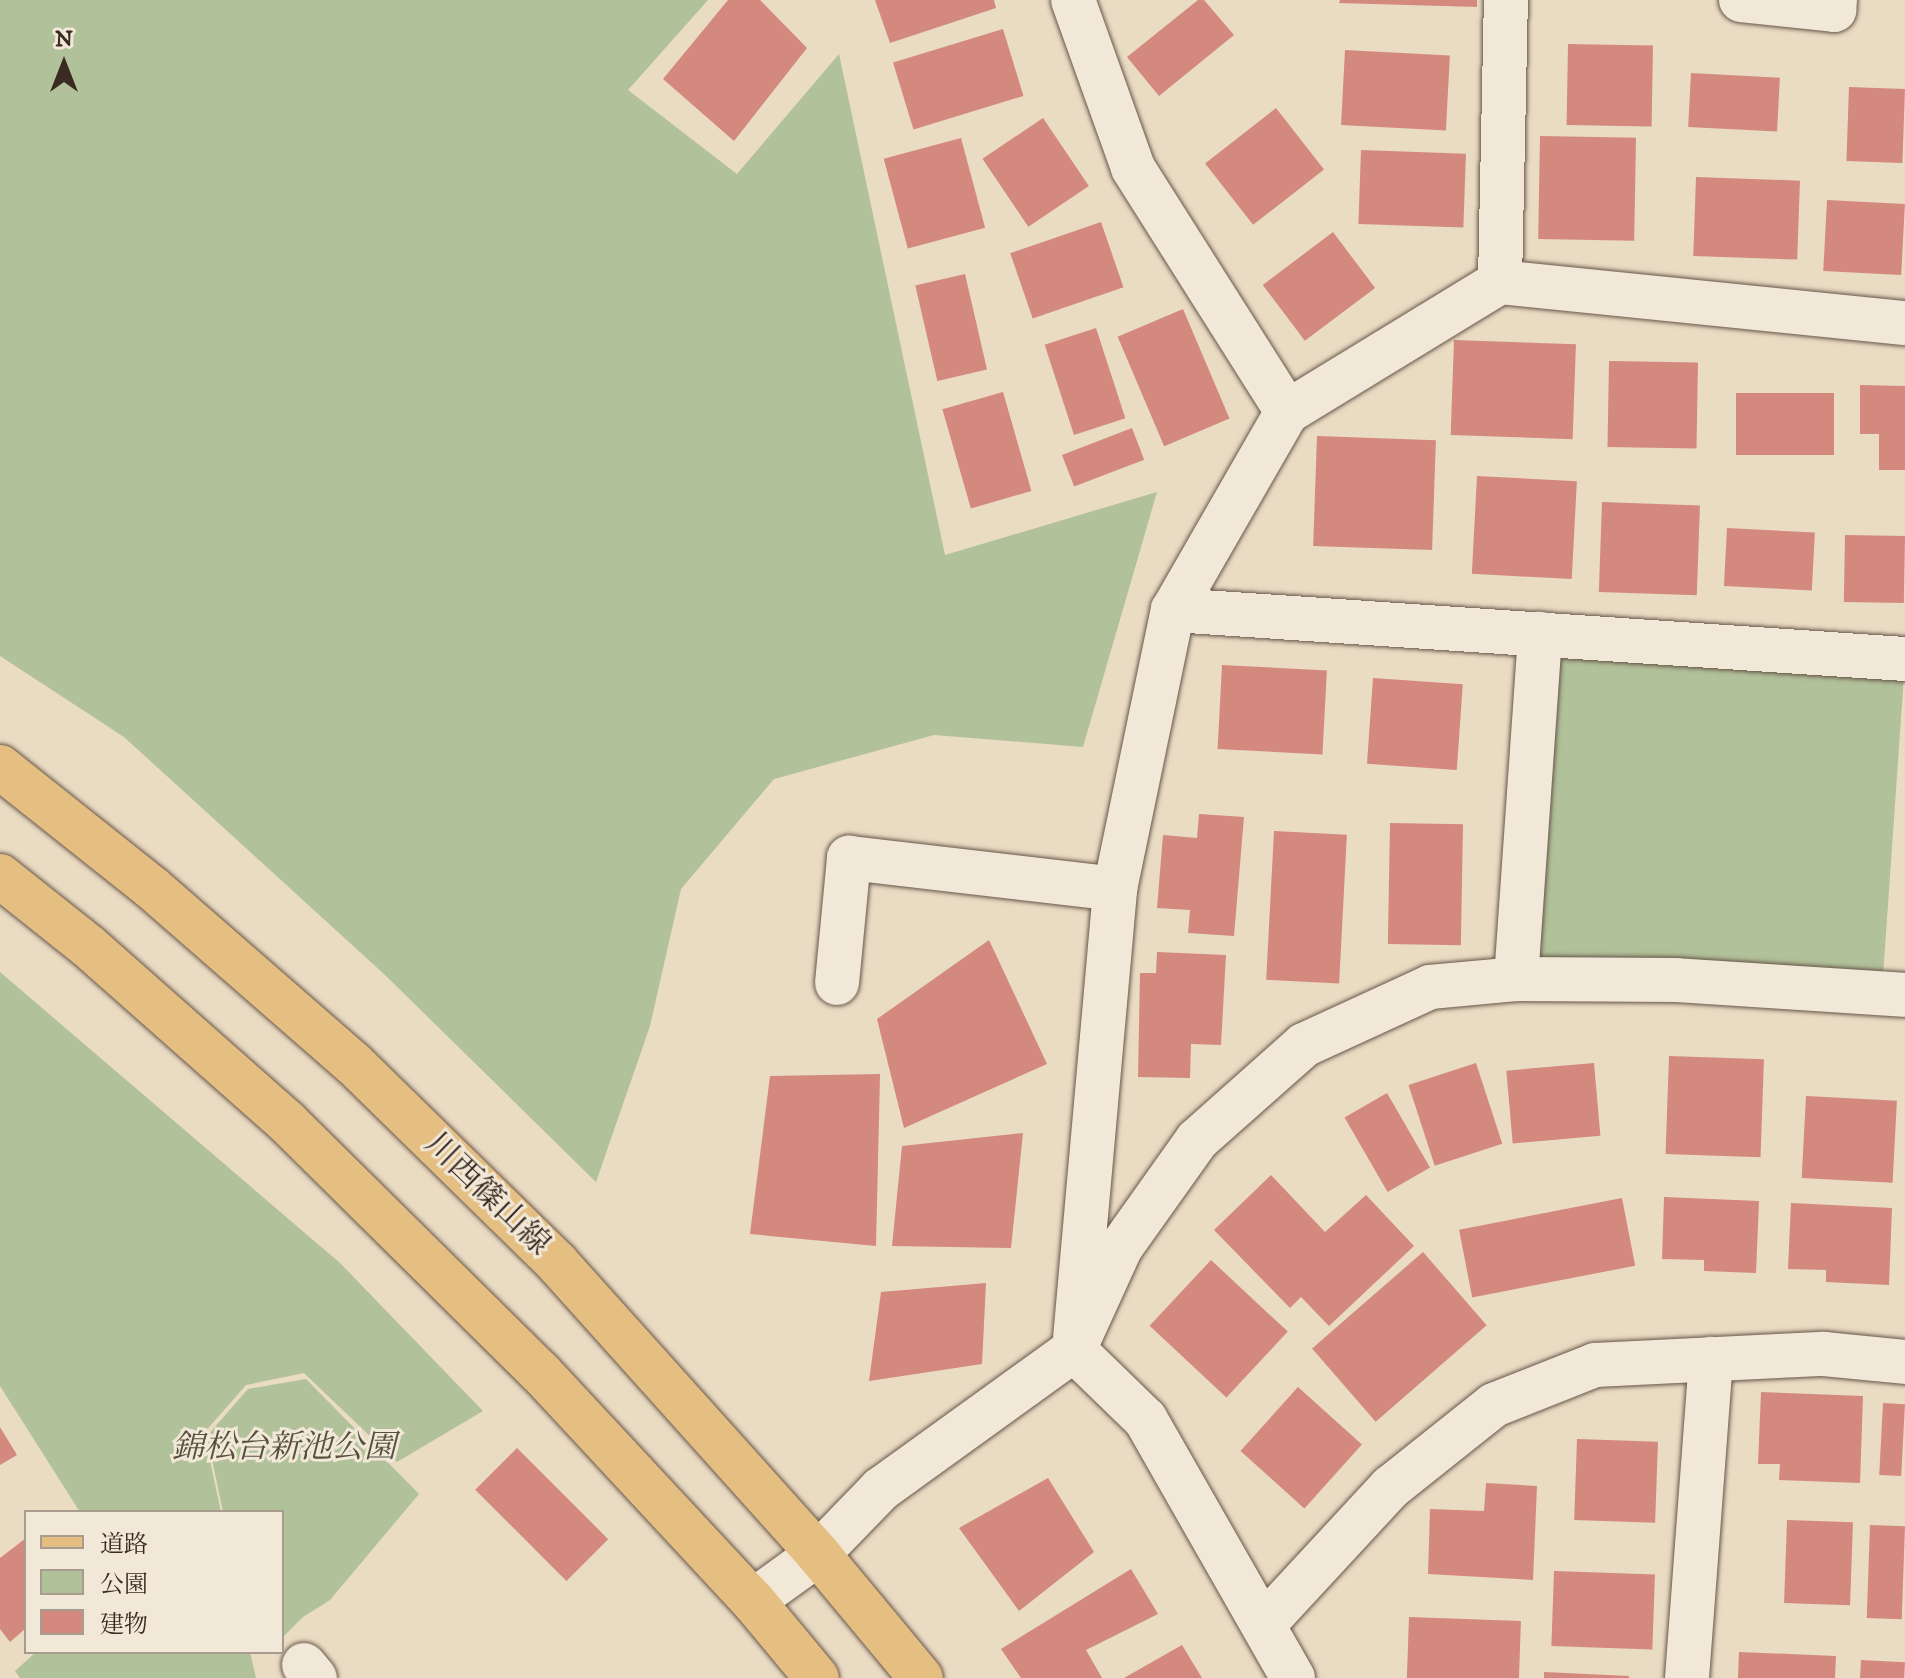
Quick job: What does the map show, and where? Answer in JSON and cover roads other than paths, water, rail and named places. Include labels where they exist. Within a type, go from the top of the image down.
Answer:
[{"type":"main road","name":"川西篠山線","points":[[0,767],[151,887],[354,1064],[557,1263],[818,1554],[921,1678]]},
{"type":"main road","points":[[0,876],[88,946],[287,1122],[540,1372],[753,1601],[817,1678]]},
{"type":"street","points":[[1073,0],[1133,168],[1287,412]]},
{"type":"street","points":[[1500,282],[1506,0]]},
{"type":"street","points":[[1741,0],[1834,10],[1835,0]]},
{"type":"street","points":[[1074,1350],[1115,889],[1173,610],[1287,412],[1500,282],[1905,323]]},
{"type":"street","points":[[1173,610],[1905,659]]},
{"type":"street","points":[[1516,979],[1540,634]]},
{"type":"street","points":[[837,983],[849,858],[1115,889]]},
{"type":"street","points":[[753,1601],[818,1554],[881,1489],[1074,1350],[1121,1247],[1197,1140],[1304,1045],[1430,987],[1516,979],[1676,980],[1905,995]]},
{"type":"street","points":[[1074,1350],[1145,1419],[1293,1678]]},
{"type":"street","points":[[1264,1624],[1391,1487],[1494,1405],[1595,1365],[1824,1354],[1905,1362]]},
{"type":"street","points":[[1687,1678],[1711,1359]]},
{"type":"park label","name":"錦松台新池公園","points":[[284,1448]]}]
